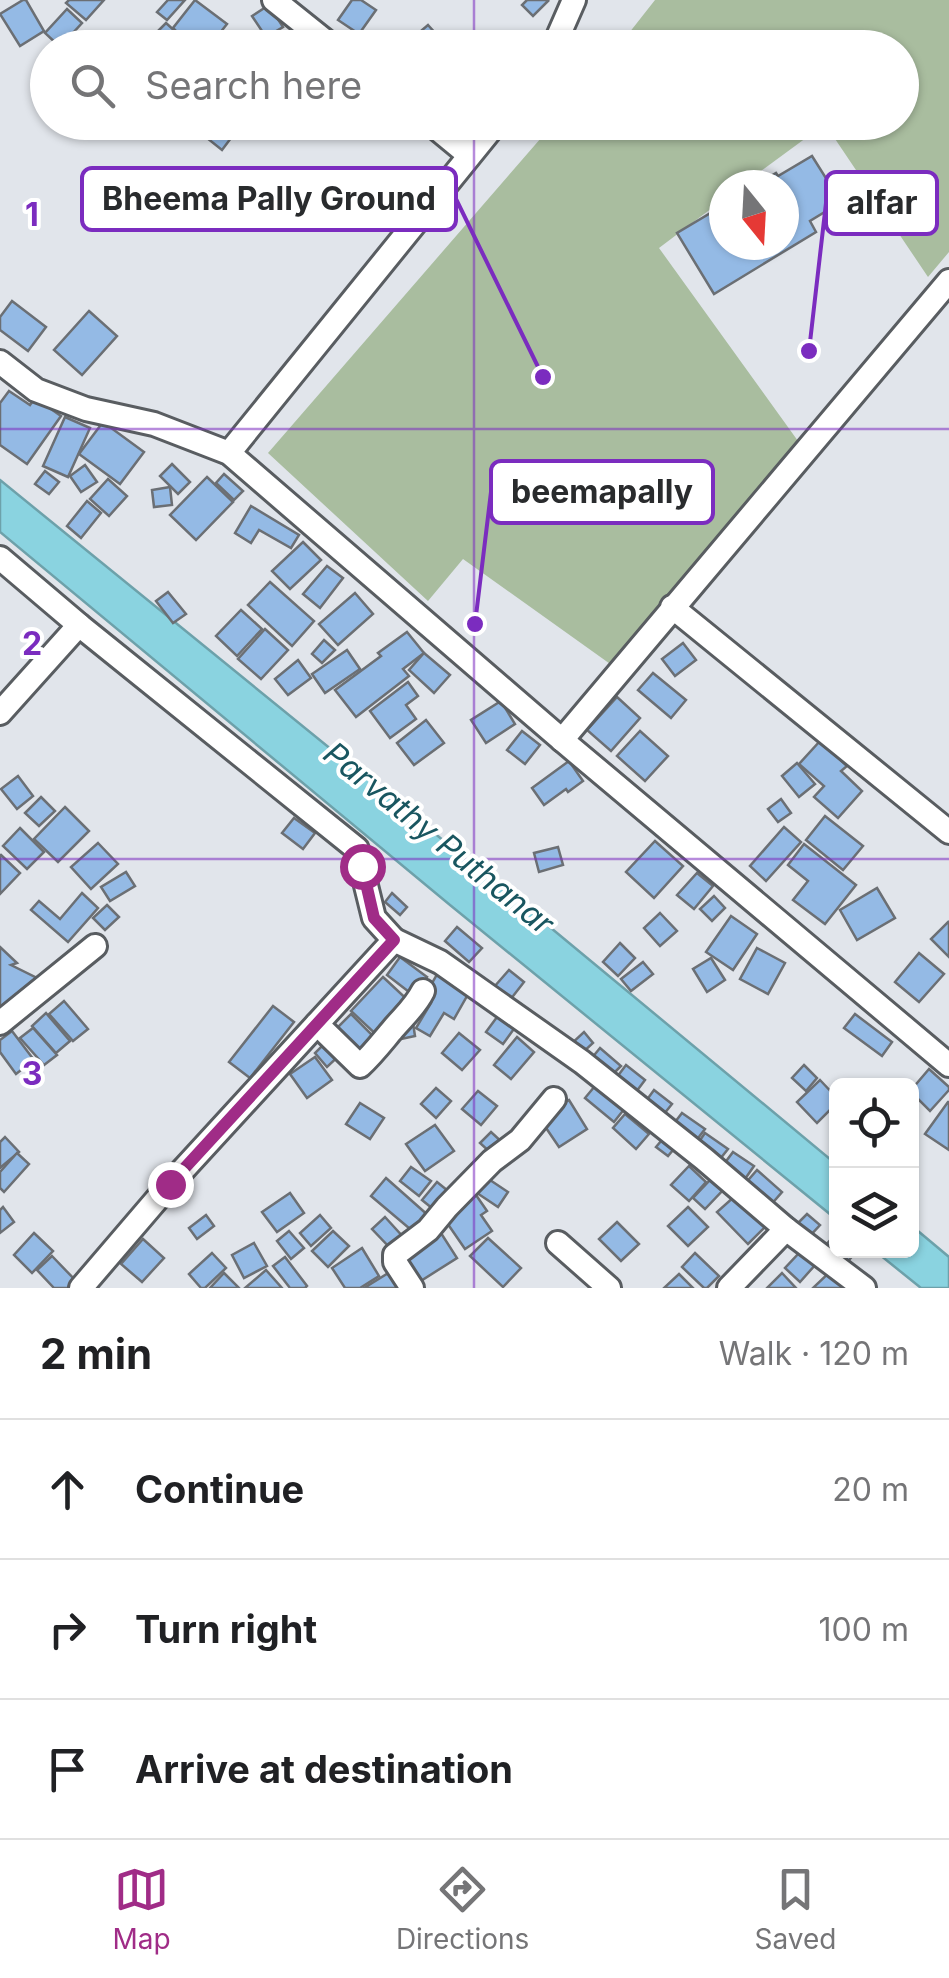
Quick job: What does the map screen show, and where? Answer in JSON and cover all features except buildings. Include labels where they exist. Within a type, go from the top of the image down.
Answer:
[{"type":"street","points":[[274,0],[312,30]]},
{"type":"street","points":[[561,30],[574,0]]},
{"type":"street","points":[[452,140],[469,154]]},
{"type":"street","points":[[230,453],[481,140]]},
{"type":"street","points":[[562,740],[949,281]]},
{"type":"street","points":[[0,362],[36,390],[86,409],[154,424],[230,453],[562,740],[949,1065]]},
{"type":"street","points":[[0,558],[357,849],[374,918],[394,940],[440,962],[582,1062],[864,1288]]},
{"type":"street","points":[[672,607],[949,832]]},
{"type":"street","points":[[0,714],[79,626]]},
{"type":"street","points":[[81,1288],[170,1184],[394,940]]},
{"type":"street","points":[[0,1023],[95,946]]},
{"type":"street","points":[[318,1024],[360,1066],[414,1009],[423,991]]},
{"type":"street","points":[[412,1288],[395,1262],[395,1255],[428,1230],[492,1162],[520,1140],[554,1099]]},
{"type":"street","points":[[729,1288],[786,1229]]},
{"type":"street","points":[[558,1243],[609,1288]]},
{"type":"green space","points":[[655,0],[949,0],[949,252],[928,277],[836,140],[919,140],[919,30],[631,30]]},
{"type":"green space","points":[[539,140],[803,140],[762,170],[709,170],[709,210],[659,248],[798,441],[613,666],[463,559],[428,601],[268,453]]},
{"type":"water","name":"Parvathy Puthanar","points":[[0,480],[829,1158],[829,1213],[450,905],[0,532]]},
{"type":"water","points":[[919,1232],[949,1257],[949,1288],[921,1288],[884,1258],[919,1258]]},
{"type":"place","name":"alfar","points":[[809,351]]},
{"type":"place","name":"Bheema Pally Ground","points":[[543,377]]},
{"type":"place","name":"beemapally","points":[[475,624]]},
{"type":"route","points":[[170,1184],[394,940],[374,918],[362,866]]}]
